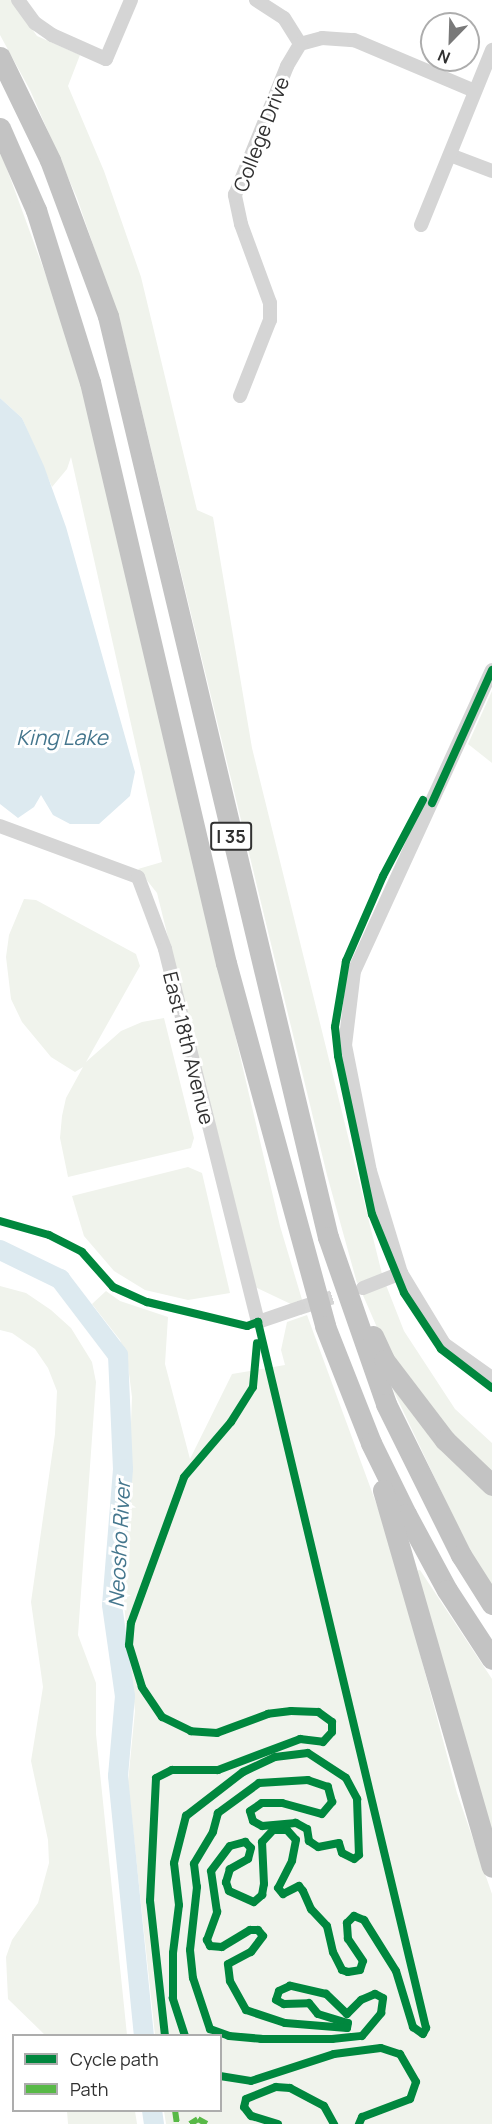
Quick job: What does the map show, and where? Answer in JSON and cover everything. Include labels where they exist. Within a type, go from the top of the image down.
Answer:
[{"type":"highway","name":"I 35","points":[[0,57],[50,160],[108,316],[336,1260],[386,1404],[461,1555],[492,1604]]},
{"type":"highway","name":"I 35","points":[[0,129],[36,210],[90,382],[226,963],[325,1326],[371,1443],[447,1590],[492,1659]]},
{"type":"highway","points":[[336,1260],[384,1360],[445,1440],[492,1485]]},
{"type":"highway","points":[[371,1443],[492,1867]]},
{"type":"street","points":[[18,0],[35,23],[52,36],[106,59],[131,0]]},
{"type":"street","points":[[256,0],[284,18],[300,44],[322,38],[354,40],[475,91]]},
{"type":"street","name":"College Drive","points":[[240,396],[266,337],[270,311],[241,224],[236,195],[283,77],[300,44]]},
{"type":"street","points":[[421,225],[492,50]]},
{"type":"street","points":[[450,155],[492,171]]},
{"type":"street","points":[[492,670],[354,971],[345,1045],[370,1172],[401,1273],[444,1344],[492,1377]]},
{"type":"street","name":"East 18th Avenue","points":[[0,826],[138,877],[165,949],[258,1322],[299,1308]]},
{"type":"street","points":[[363,1288],[401,1273]]},
{"type":"shaded area","points":[[0,0],[11,0],[37,36],[80,55],[68,86],[104,171],[141,277],[197,510],[213,517],[252,748],[382,1274],[357,1283],[327,1175],[122,329],[77,198],[30,90],[0,35]]},
{"type":"shaded area","points":[[0,150],[75,355],[280,1226],[303,1303],[295,1306],[255,1287],[157,893],[138,869],[162,862],[71,457],[67,469],[52,487],[22,418],[0,398]]},
{"type":"shaded area","points":[[492,691],[492,763],[468,744]]},
{"type":"shaded area","points":[[24,899],[36,900],[136,954],[140,966],[86,1062],[121,1031],[142,1022],[164,1018],[194,1138],[191,1148],[68,1177],[60,1138],[62,1116],[66,1098],[83,1067],[75,1072],[51,1057],[22,1022],[11,999],[6,957],[9,935]]},
{"type":"shaded area","points":[[188,1167],[202,1173],[230,1293],[188,1300],[145,1290],[114,1271],[84,1236],[72,1196]]},
{"type":"shaded area","points":[[386,1285],[404,1331],[455,1409],[492,1443],[492,1477],[419,1397],[379,1332],[362,1293]]},
{"type":"shaded area","points":[[0,1286],[26,1293],[51,1310],[71,1328],[92,1362],[96,1382],[78,1635],[96,1683],[96,1734],[127,2034],[44,2034],[8,1999],[6,1957],[12,1940],[38,1903],[49,1863],[48,1840],[31,1761],[43,1687],[31,1602],[55,1434],[57,1391],[48,1368],[35,1349],[12,1333],[0,1330]]},
{"type":"shaded area","points":[[106,1291],[120,1301],[168,1317],[165,1364],[190,1459],[232,1374],[285,1365],[281,1350],[287,1322],[307,1315],[390,1541],[457,1793],[492,1894],[492,2124],[166,2124],[164,2112],[222,2112],[222,2034],[155,2034],[128,1782],[135,1711],[124,1604],[132,1397],[127,1358],[120,1340],[92,1304]]},
{"type":"shaded area","points":[[387,1377],[492,1493],[492,1587],[468,1548]]},
{"type":"shaded area","points":[[420,1570],[492,1679],[492,1854],[414,1571]]},
{"type":"shaded area","points":[[67,2112],[135,2112],[137,2124],[68,2124]]},
{"type":"water","name":"King Lake","points":[[0,398],[22,418],[44,466],[66,527],[135,772],[130,796],[99,824],[70,824],[53,815],[41,795],[34,807],[18,818],[0,804]]},
{"type":"waterway","name":"Neosho River","points":[[0,1250],[60,1279],[118,1355],[123,1469],[112,1605],[125,1696],[118,1776],[144,2034]]},
{"type":"waterway","name":"Neosho River","points":[[152,2112],[154,2124]]},
{"type":"tunnel","points":[[299,1308],[355,1290]]},
{"type":"marked path","points":[[175,2112],[177,2124]]},
{"type":"marked path","points":[[190,2124],[198,2119],[207,2124]]},
{"type":"cycle path","points":[[432,803],[492,670]]},
{"type":"cycle path","points":[[423,800],[383,876],[346,961],[335,1027],[338,1056],[372,1214],[404,1293],[441,1349],[492,1388]]},
{"type":"cycle path","points":[[0,1221],[49,1235],[82,1252],[113,1287],[147,1302],[247,1326],[258,1322]]},
{"type":"cycle path","points":[[184,2034],[173,1998],[173,1953],[179,1905],[174,1863],[186,1816],[243,1772],[275,1757],[308,1753],[346,1778],[357,1799],[359,1855],[354,1859],[342,1853],[339,1843],[318,1847],[309,1841],[307,1829],[296,1823],[262,1826],[253,1821],[250,1811],[262,1803],[282,1803],[322,1814],[332,1802],[328,1787],[308,1780],[259,1783],[218,1813],[213,1832],[194,1864],[197,1887],[190,1950],[193,1978],[210,2029],[229,2036],[261,2039],[332,2039],[362,2036],[381,2013],[383,1998],[375,1994],[361,2000],[347,2014],[326,1994],[290,1986],[279,1991],[276,2000],[284,2004],[309,2003],[318,2014],[348,2023],[347,2028],[285,2023],[246,2010],[230,1981],[228,1964],[251,1952],[263,1936],[258,1930],[250,1930],[222,1947],[210,1946],[207,1940],[217,1912],[211,1871],[230,1846],[245,1842],[251,1848],[248,1859],[230,1869],[226,1882],[229,1891],[254,1902],[262,1895],[264,1884],[262,1842],[273,1830],[287,1830],[296,1840],[292,1861],[278,1888],[283,1894],[299,1886],[303,1891],[311,1909],[327,1926],[333,1952],[342,1970],[348,1972],[360,1970],[363,1961],[348,1939],[347,1923],[354,1916],[364,1920],[396,1971],[413,2027],[423,2034],[426,2028],[258,1322]]},
{"type":"cycle path","points":[[165,2034],[150,1901],[156,1778],[172,1770],[218,1770],[300,1739],[323,1742],[332,1732],[332,1722],[318,1712],[291,1711],[268,1714],[217,1733],[191,1731],[162,1717],[142,1687],[129,1645],[131,1623],[184,1477],[231,1422],[253,1387],[257,1343]]},
{"type":"cycle path","points":[[222,2076],[251,2081],[334,2054],[381,2048],[400,2054],[416,2082],[410,2099],[362,2117],[359,2124]]},
{"type":"cycle path","points":[[278,2124],[251,2116],[244,2107],[246,2099],[276,2087],[290,2088],[324,2106],[334,2124]]}]
